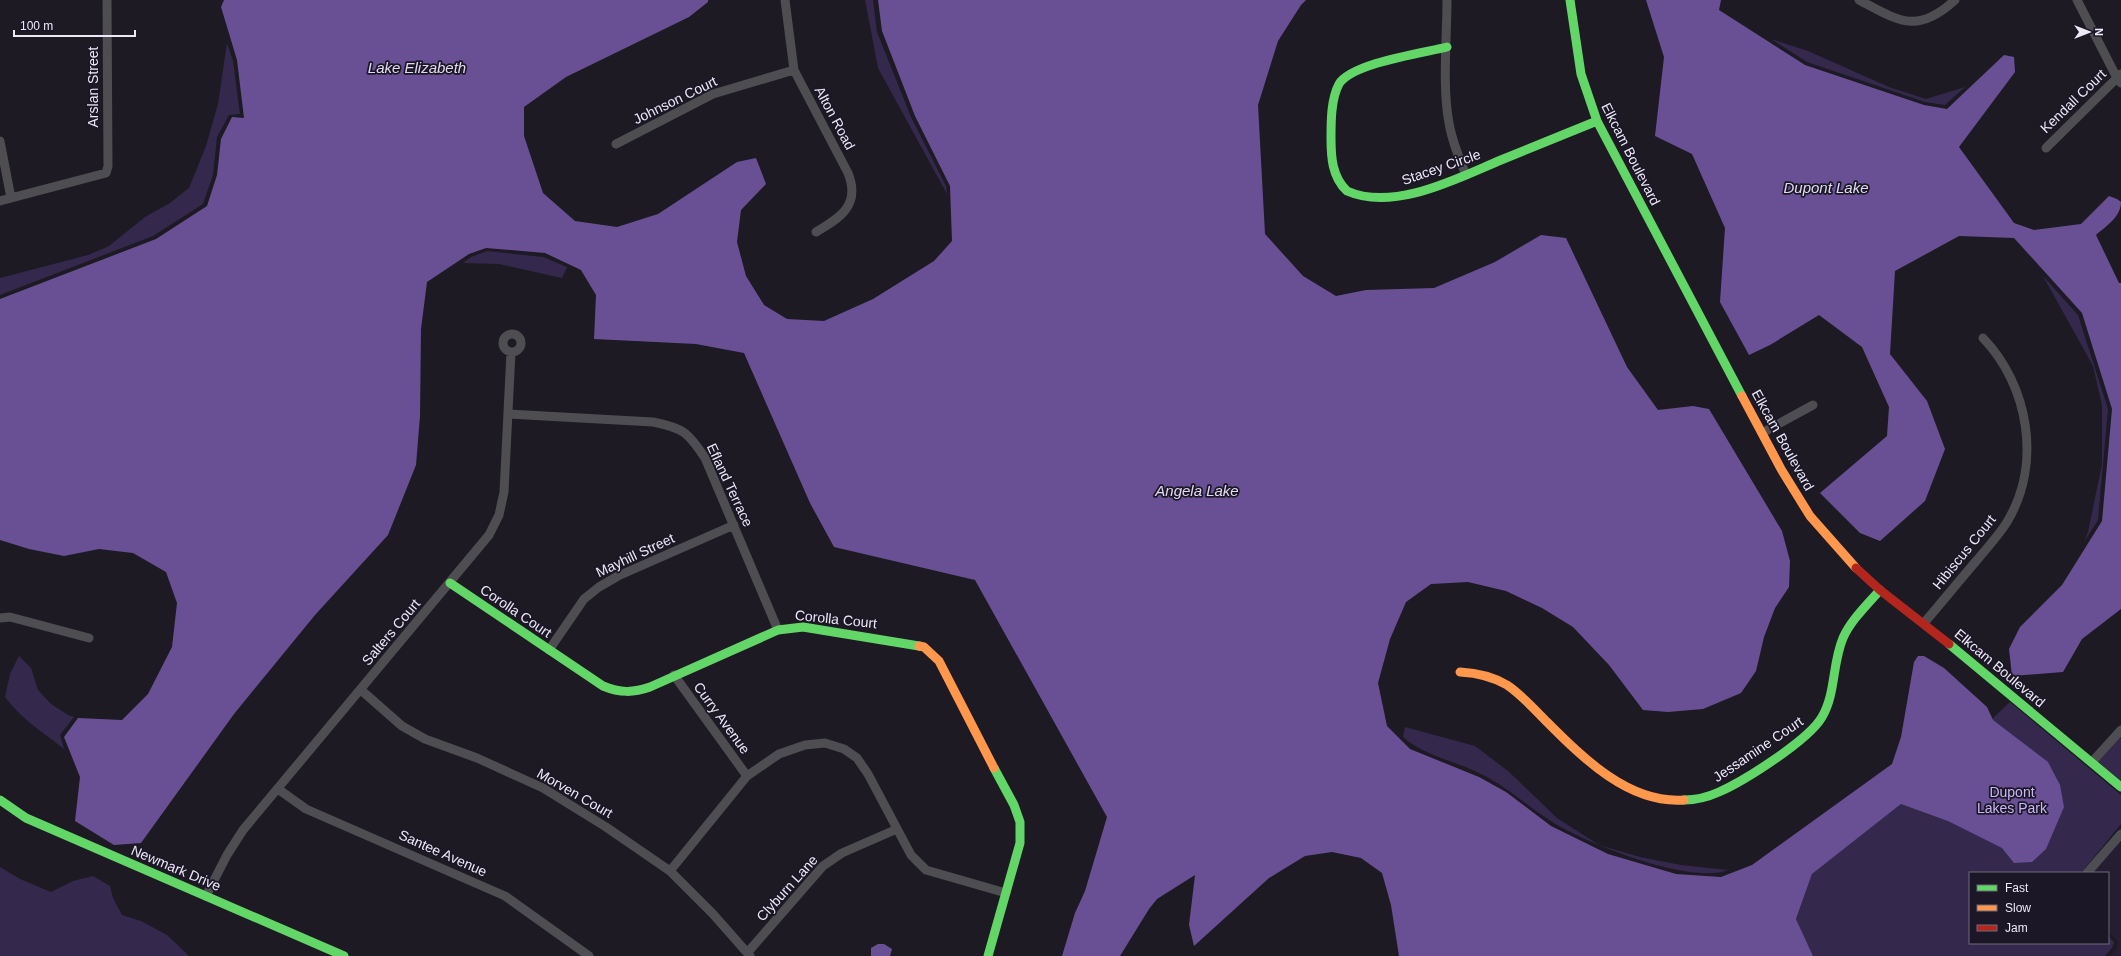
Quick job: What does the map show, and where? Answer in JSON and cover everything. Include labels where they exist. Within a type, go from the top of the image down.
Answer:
[{"type":"street","name":"Arslan Street","points":[[11,198],[106,172],[108,166],[107,0]]},
{"type":"street","name":"Alton Road","points":[[785,0],[794,70],[848,173],[852,186],[851,201],[845,212],[838,219],[816,232]]},
{"type":"street","points":[[1447,0],[1446,97],[1448,122],[1455,149],[1466,175]]},
{"type":"street","name":"Elkcam Boulevard","points":[[1570,0],[1580,74],[1597,121],[1762,433],[1810,516],[1847,559],[1880,590],[1924,624],[2121,787]]},
{"type":"street","points":[[1859,0],[1894,18],[1910,22],[1922,21],[1942,12],[1955,0]]},
{"type":"street","points":[[2077,0],[2120,78]]},
{"type":"street","name":"Stacey Circle","points":[[1447,47],[1360,69],[1342,80],[1336,91],[1332,108],[1332,161],[1338,180],[1348,192],[1378,198],[1404,196],[1427,190],[1597,121]]},
{"type":"street","name":"Johnson Court","points":[[616,144],[713,94],[794,70]]},
{"type":"street","name":"Kendall Court","points":[[2046,148],[2120,78]]},
{"type":"street","points":[[0,142],[11,198],[0,201]]},
{"type":"street","name":"Hibiscus Court","points":[[1924,624],[2007,522],[2020,493],[2026,466],[2028,439],[2019,398],[2001,360],[1983,338]]},
{"type":"street","name":"Salters Court","points":[[206,896],[227,855],[243,830],[489,535],[499,515],[504,492],[511,352]]},
{"type":"street","points":[[1762,433],[1813,405]]},
{"type":"street","name":"Efland Terrace","points":[[508,414],[653,422],[675,427],[692,438],[705,458],[778,630]]},
{"type":"street","name":"Mayhill Street","points":[[549,650],[584,599],[599,587],[618,576],[734,525]]},
{"type":"street","name":"Corolla Court","points":[[450,583],[603,686],[618,692],[634,693],[650,687],[778,630],[804,627],[902,642],[924,647],[933,654],[939,662],[1010,798],[1020,822],[1020,843],[988,956]]},
{"type":"street","name":"Jessamine Court","points":[[1460,672],[1478,674],[1501,682],[1517,692],[1587,760],[1609,778],[1631,790],[1667,800],[1693,800],[1728,789],[1814,728],[1829,704],[1844,636],[1852,623],[1880,590]]},
{"type":"street","points":[[0,618],[10,617],[89,638]]},
{"type":"street","name":"Curry Avenue","points":[[674,675],[747,776]]},
{"type":"street","name":"Morven Court","points":[[361,690],[402,726],[425,739],[477,758],[543,788],[606,827],[670,871],[713,914],[749,954]]},
{"type":"street","points":[[2092,762],[2121,730]]},
{"type":"street","points":[[670,871],[747,776],[779,754],[805,745],[825,743],[844,749],[857,758],[868,774],[911,855],[926,870],[1006,893]]},
{"type":"street","name":"Santee Avenue","points":[[278,788],[306,809],[505,896],[589,956]]},
{"type":"street","name":"Newmark Drive","points":[[0,800],[26,818],[344,956]]},
{"type":"street","name":"Clyburn Lane","points":[[749,954],[823,866],[842,854],[897,829]]},
{"type":"street","points":[[2088,872],[2121,834]]},
{"type":"shaded area","points":[[2121,841],[2121,956],[2110,956],[2116,950],[2118,942],[2109,931],[2109,872],[2094,872]]},
{"type":"green space","points":[[865,0],[873,0],[877,32],[911,117],[946,186],[947,194],[878,68]]},
{"type":"green space","points":[[1771,39],[1808,51],[1889,87],[1926,99],[1965,87],[1945,105],[1925,102],[1807,62]]},
{"type":"green space","points":[[227,43],[233,61],[240,114],[229,115],[217,137],[213,175],[203,204],[153,236],[0,295],[0,278],[88,255],[109,246],[145,217],[170,203],[189,188],[206,146],[218,104]]},
{"type":"green space","points":[[487,251],[543,257],[567,267],[562,278],[499,264],[463,263],[471,257]]},
{"type":"green space","points":[[2043,276],[2078,315],[2108,409],[2098,520],[2084,542],[2088,532],[2102,464],[2102,405],[2093,366]]},
{"type":"green space","points":[[19,656],[31,668],[38,690],[51,704],[68,715],[74,717],[60,735],[64,749],[25,719],[5,697],[10,674]]},
{"type":"green space","name":"Dupont Lakes Park","points":[[2010,702],[2121,795],[2121,824],[2082,872],[1969,872],[1969,944],[2109,944],[2109,937],[2114,942],[2112,948],[2105,956],[1813,956],[1796,919],[1812,874],[1901,804]]},
{"type":"green space","points":[[1405,727],[1475,746],[1508,771],[1557,818],[1599,845],[1554,823],[1491,779],[1471,769],[1430,754],[1411,744],[1403,737]]},
{"type":"green space","points":[[2121,737],[2121,781],[2098,762]]},
{"type":"green space","points":[[1600,845],[1640,857],[1681,865],[1728,870],[1711,873],[1690,872],[1640,860]]},
{"type":"green space","points":[[0,867],[20,879],[51,892],[73,881],[93,876],[110,886],[113,898],[122,915],[141,921],[167,935],[189,956],[0,956]]},
{"type":"water","name":"Angela Lake","points":[[224,0],[708,0],[708,2],[689,17],[566,77],[524,107],[524,136],[543,193],[575,221],[617,227],[658,214],[737,162],[756,158],[766,184],[741,210],[737,242],[746,276],[764,305],[787,319],[824,321],[873,299],[934,261],[952,241],[950,186],[915,116],[882,31],[878,0],[1306,0],[1301,5],[1278,41],[1258,105],[1265,234],[1303,276],[1336,296],[1366,290],[1434,288],[1495,262],[1541,235],[1566,238],[1627,367],[1658,410],[1693,406],[1709,409],[1782,531],[1790,561],[1789,587],[1775,608],[1764,637],[1756,671],[1741,693],[1703,709],[1668,712],[1643,710],[1609,665],[1573,627],[1542,608],[1506,591],[1468,582],[1431,584],[1406,602],[1390,639],[1378,683],[1387,726],[1410,749],[1479,777],[1506,792],[1551,826],[1608,854],[1676,874],[1721,877],[1752,865],[1892,764],[1901,737],[1914,662],[1918,656],[1924,656],[1944,668],[1987,707],[1993,720],[2048,762],[2060,785],[2064,807],[2046,849],[2032,862],[2014,863],[2002,848],[1948,821],[1901,804],[1812,874],[1796,919],[1813,956],[1399,956],[1391,905],[1382,873],[1361,858],[1332,852],[1305,856],[1269,878],[1194,946],[1189,925],[1195,875],[1157,899],[1149,909],[1120,956],[1062,956],[1075,913],[1085,891],[1107,817],[975,580],[834,547],[810,503],[744,353],[696,344],[594,339],[596,295],[581,270],[545,253],[486,248],[469,254],[427,282],[421,329],[420,416],[416,465],[388,535],[315,615],[234,714],[141,843],[114,845],[75,821],[80,777],[64,737],[78,718],[122,720],[148,694],[172,647],[177,603],[166,572],[133,553],[99,549],[64,556],[29,549],[0,540],[0,299],[156,239],[207,206],[217,175],[221,139],[232,117],[244,118],[237,60],[221,7]]},
{"type":"water","name":"Dupont Lake","points":[[1646,0],[1721,0],[1719,10],[1805,65],[1924,105],[1947,109],[2004,55],[2014,57],[2015,72],[1959,147],[2014,223],[2034,230],[2081,224],[2109,196],[2121,202],[2116,217],[2096,235],[2119,283],[2121,283],[2121,609],[2082,639],[2063,672],[2012,676],[2009,649],[2020,627],[2062,585],[2102,521],[2112,409],[2082,313],[2014,238],[1959,236],[1895,271],[1890,354],[1927,401],[1945,449],[1925,501],[1880,541],[1860,533],[1820,493],[1887,436],[1889,407],[1862,347],[1819,315],[1770,345],[1749,355],[1720,302],[1725,228],[1692,154],[1655,136],[1664,57]]},
{"type":"water","points":[[878,944],[884,944],[892,949],[890,956],[871,956],[871,948]]},
{"type":"traffic: fast","points":[[1570,0],[1581,74],[1597,121],[1742,396]]},
{"type":"traffic: fast","points":[[1447,47],[1389,60],[1358,70],[1346,77],[1339,84],[1334,96],[1332,110],[1331,152],[1335,173],[1347,191],[1365,196],[1385,198],[1426,190],[1597,121]]},
{"type":"traffic: fast","points":[[450,583],[603,686],[621,691],[632,691],[650,687],[778,630],[803,627],[919,646]]},
{"type":"traffic: fast","points":[[1684,800],[1697,799],[1730,787],[1775,759],[1804,737],[1815,726],[1822,717],[1830,698],[1837,658],[1846,631],[1880,590]]},
{"type":"traffic: fast","points":[[1949,644],[2121,787]]},
{"type":"traffic: fast","points":[[988,956],[1020,843],[1020,822],[1014,805],[994,768]]},
{"type":"traffic: fast","points":[[0,800],[26,818],[344,956]]},
{"type":"traffic: slow","points":[[1742,396],[1781,469],[1810,516],[1856,568]]},
{"type":"traffic: slow","points":[[919,646],[924,647],[939,661],[994,768]]},
{"type":"traffic: slow","points":[[1460,672],[1472,673],[1496,679],[1513,689],[1592,764],[1626,787],[1644,795],[1664,799],[1684,800]]},
{"type":"traffic: jam","points":[[1856,568],[1880,590],[1949,644]]},
{"type":"water label","name":"Lake Elizabeth","points":[[417,67]]}]
